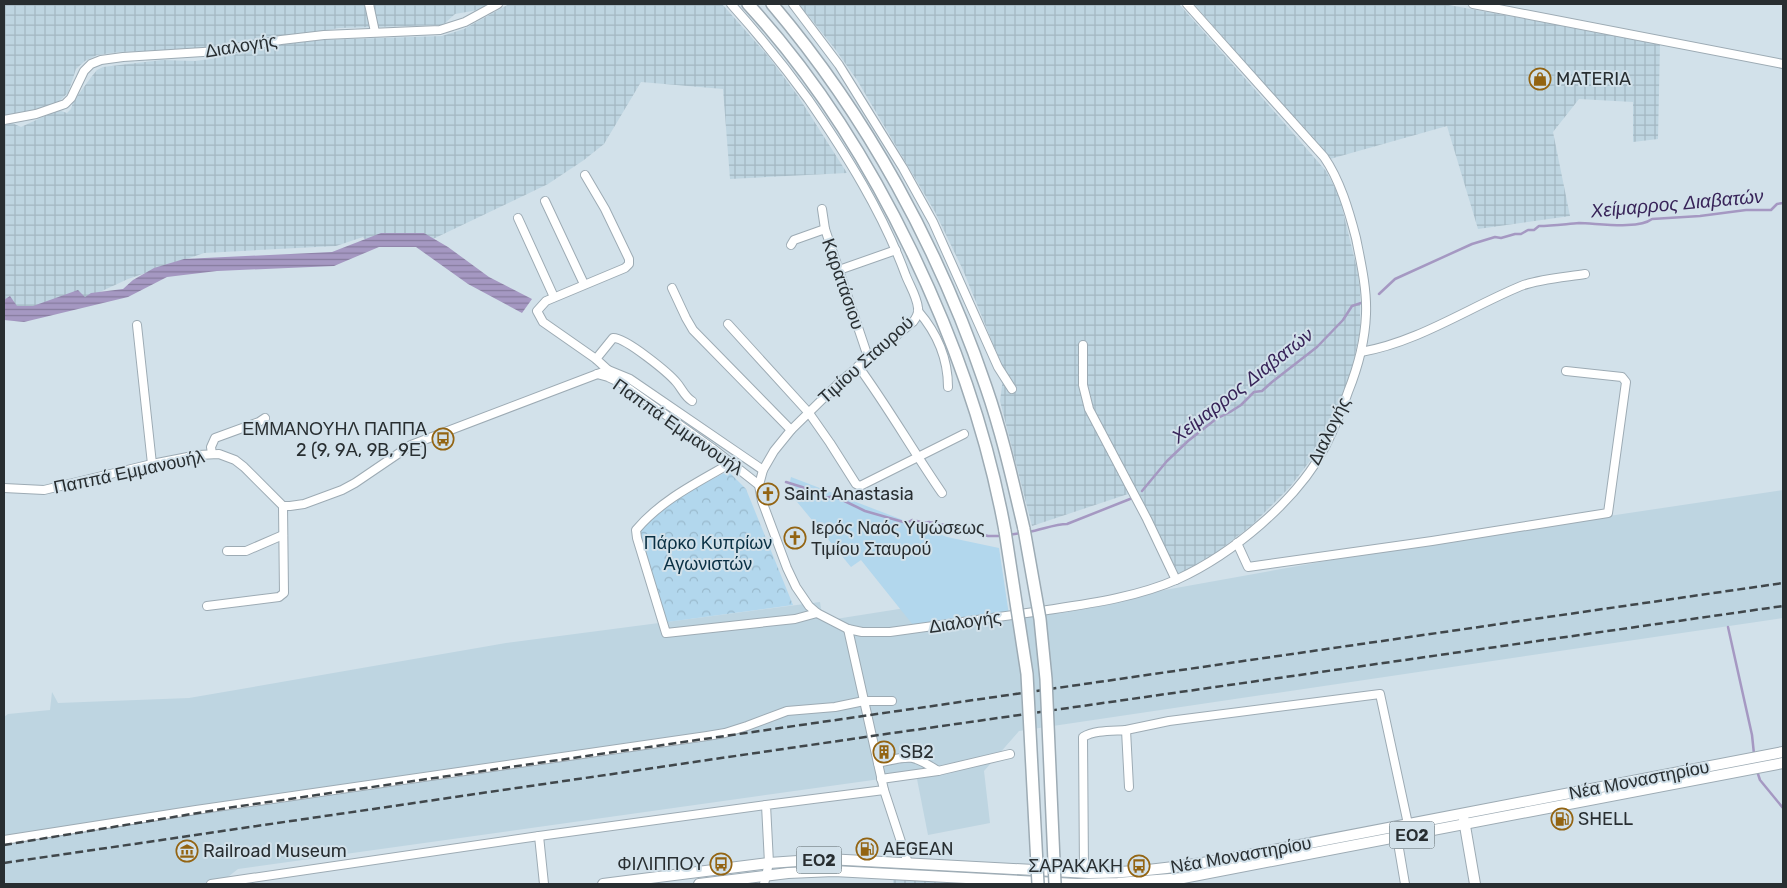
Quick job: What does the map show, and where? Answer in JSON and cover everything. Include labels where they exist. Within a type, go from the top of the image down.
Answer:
[{"type":"highway","points":[[748,4],[767,24],[798,65],[831,112],[867,169],[908,245],[948,334],[977,418],[1005,531],[1027,674],[1038,884]]},
{"type":"highway","points":[[772,4],[815,56],[849,105],[884,162],[931,251],[950,292],[987,389],[1024,530],[1040,619],[1046,679],[1055,884]]},
{"type":"main road","name":"Νέα Μοναστηρίου","points":[[699,884],[843,872],[1077,884],[1118,883],[1191,876],[1397,837],[1464,819],[1779,753]]},
{"type":"main road","name":"Νέα Μοναστηρίου","points":[[603,884],[769,863],[827,860],[1084,872],[1125,872],[1198,864],[1408,824],[1464,819],[1651,788],[1780,764]]},
{"type":"main road","points":[[1464,819],[1475,884]]},
{"type":"street","points":[[369,4],[375,32]]},
{"type":"street","name":"Διαλογής","points":[[4,120],[36,114],[65,104],[71,98],[84,71],[91,64],[101,60],[219,51],[281,40],[324,35],[375,32],[430,32],[446,29],[465,22],[498,4]]},
{"type":"street","name":"Τιμίου Σταυρού","points":[[731,4],[758,34],[807,98],[842,150],[896,250],[918,306],[913,322],[858,366],[791,430],[774,451],[763,470],[759,485],[762,501],[787,568],[802,598],[817,613],[848,629]]},
{"type":"street","points":[[793,4],[839,65],[907,176],[944,244],[998,367],[1012,389]]},
{"type":"street","name":"Διαλογής","points":[[848,629],[862,632],[890,632],[1062,608],[1134,594],[1176,580],[1210,562],[1237,543],[1298,486],[1325,447],[1342,408],[1361,352],[1366,314],[1363,274],[1354,230],[1331,166],[1187,4]]},
{"type":"street","points":[[1473,4],[1783,64]]},
{"type":"street","points":[[585,175],[605,209],[629,259],[629,264],[625,268],[554,297],[540,306],[537,312],[543,322],[596,359],[608,370]]},
{"type":"street","points":[[545,201],[584,284]]},
{"type":"street","name":"Καρατάσιου","points":[[822,209],[825,229],[868,358]]},
{"type":"street","points":[[518,218],[554,297]]},
{"type":"street","points":[[791,245],[794,240],[825,229]]},
{"type":"street","points":[[839,270],[896,250]]},
{"type":"street","points":[[1361,352],[1401,342],[1523,285],[1585,274]]},
{"type":"street","points":[[672,288],[693,330],[791,430]]},
{"type":"street","points":[[918,311],[930,326],[945,359],[948,370],[948,387]]},
{"type":"street","points":[[728,324],[809,413],[830,442],[856,484],[860,486],[964,434]]},
{"type":"street","points":[[137,325],[152,464]]},
{"type":"street","points":[[596,359],[613,338],[620,338],[673,379],[692,401]]},
{"type":"street","points":[[1083,345],[1084,385],[1089,409],[1126,483],[1147,519],[1176,580]]},
{"type":"street","points":[[858,366],[880,396],[942,492]]},
{"type":"street","name":"Παππά Εμμανουήλ","points":[[4,488],[36,491],[50,489],[152,464],[212,454],[226,456],[235,460],[283,506],[304,504],[354,484],[411,445],[608,370],[630,379],[763,470]]},
{"type":"street","points":[[1237,543],[1248,567],[1432,541],[1608,513],[1626,382],[1622,377],[1566,371]]},
{"type":"street","name":"Παππά Εμμανουήλ","points":[[595,374],[608,377],[620,384],[759,485]]},
{"type":"street","points":[[212,454],[211,447],[214,438],[259,422],[265,418]]},
{"type":"street","points":[[731,463],[667,501],[636,530],[666,633],[795,618],[817,613]]},
{"type":"street","points":[[207,606],[283,595],[285,591],[283,506]]},
{"type":"street","points":[[227,551],[246,551],[283,535]]},
{"type":"street","points":[[848,629],[881,779],[908,863]]},
{"type":"street","points":[[1084,872],[1083,737],[1088,734],[1126,730],[1169,721],[1380,694],[1408,824]]},
{"type":"street","points":[[4,840],[196,810],[707,736],[725,733],[787,711],[836,707],[864,702],[892,701]]},
{"type":"street","points":[[1126,730],[1129,787]]},
{"type":"street","points":[[881,779],[938,771],[1010,754]]},
{"type":"street","points":[[878,763],[912,757],[920,759],[938,771]]},
{"type":"street","points":[[217,884],[539,836],[884,790]]},
{"type":"street","points":[[765,880],[769,863],[766,805]]},
{"type":"street","points":[[539,836],[544,884]]},
{"type":"street","points":[[1397,837],[1405,884]]},
{"type":"shaded area","points":[[4,4],[490,4],[478,10],[455,14],[443,25],[339,28],[296,36],[196,49],[119,52],[97,55],[85,61],[76,69],[68,93],[58,102],[4,121]]},
{"type":"shaded area","points":[[509,4],[722,4],[768,56],[798,96],[847,173],[730,179],[723,89],[641,82],[604,144],[584,160],[548,184],[433,239],[366,241],[363,237],[336,246],[204,253],[128,279],[89,297],[31,310],[4,307],[4,125],[12,123],[21,127],[58,110],[67,113],[92,76],[103,67],[162,60],[195,61],[210,59],[294,41],[442,36],[464,29]]},
{"type":"shaded area","points":[[796,4],[1179,4],[1279,117],[1326,171],[1339,195],[1357,269],[1360,289],[1360,330],[1351,374],[1338,409],[1319,449],[1290,487],[1252,525],[1217,552],[1179,575],[1137,491],[1032,526],[1000,401],[1004,371],[963,270],[935,212],[857,80],[807,14]]},
{"type":"shaded area","points":[[1194,4],[1443,4],[1660,43],[1658,139],[1633,142],[1633,102],[1579,99],[1553,132],[1570,216],[1478,229],[1447,126],[1330,159]]},
{"type":"shaded area","points":[[381,233],[424,233],[448,247],[489,277],[532,299],[522,313],[468,284],[416,247],[379,247],[334,266],[217,271],[167,277],[128,297],[24,322],[4,320],[4,300],[10,296],[17,306],[33,306],[78,290],[85,297],[91,293],[123,289],[133,280],[154,268],[184,259],[332,252]]},
{"type":"shaded area","points":[[1783,490],[1783,618],[1019,731],[984,771],[990,823],[928,835],[916,774],[238,869],[219,884],[4,884],[4,717],[8,714],[50,710],[52,692],[58,703],[189,698],[506,643],[820,602],[823,621],[937,603],[1009,618],[1421,544]]},
{"type":"shaded area","points":[[893,879],[977,884],[893,884]]},
{"type":"green space","name":"Πάρκο Κυπρίων Αγωνιστών","points":[[728,471],[746,489],[793,605],[667,622],[639,530],[678,497]]},
{"type":"green space","points":[[791,477],[947,537],[999,548],[1009,615],[917,630],[861,560],[851,567],[788,491]]},
{"type":"waterway","name":"Χείμαρρος Διαβατών","points":[[1379,294],[1395,279],[1472,244],[1495,237],[1501,238],[1521,234],[1528,230],[1534,230],[1539,226],[1579,223],[1627,225],[1646,222],[1652,219],[1700,216],[1746,210],[1771,210],[1777,204],[1783,203]]},
{"type":"waterway","name":"Χείμαρρος Διαβατών","points":[[1142,491],[1167,461],[1188,441],[1216,419],[1241,405],[1254,392],[1262,391],[1317,347],[1343,320],[1352,306],[1361,303]]},
{"type":"waterway","name":"Χείμαρρος Διαβατών","points":[[786,482],[825,498],[834,496],[865,511],[907,523],[912,520],[929,522],[988,536],[1002,536]]},
{"type":"waterway","name":"Χείμαρρος Διαβατών","points":[[1028,532],[1067,524],[1130,499]]},
{"type":"waterway","name":"Χείμαρρος Διαβατών","points":[[1008,535],[1022,533]]},
{"type":"waterway","points":[[1728,627],[1752,735],[1754,754]]},
{"type":"waterway","points":[[1757,771],[1760,780],[1783,808]]},
{"type":"railway","points":[[4,845],[234,807],[1783,583]]},
{"type":"railway","points":[[4,863],[872,736],[1783,606]]},
{"type":"place","name":"MATERIA","points":[[1540,79]]},
{"type":"place","name":"ΕΜΜΑΝΟΥΗΛ ΠΑΠΠΑ 2 (9, 9Α, 9Β, 9Ε)","points":[[443,439]]},
{"type":"place","name":"Saint Anastasia","points":[[768,494]]},
{"type":"place","name":"Ιερός Ναός Υψώσεως Τιμίου Σταυρού","points":[[795,538]]},
{"type":"place","name":"SB2","points":[[884,752]]},
{"type":"place","name":"SHELL","points":[[1562,819]]},
{"type":"place","name":"AEGEAN","points":[[867,849]]},
{"type":"place","name":"Railroad Museum","points":[[187,851]]},
{"type":"place","name":"ΦΙΛΙΠΠΟΥ","points":[[721,864]]},
{"type":"place","name":"ΣΑΡΑΚΑΚΗ","points":[[1139,866]]}]
